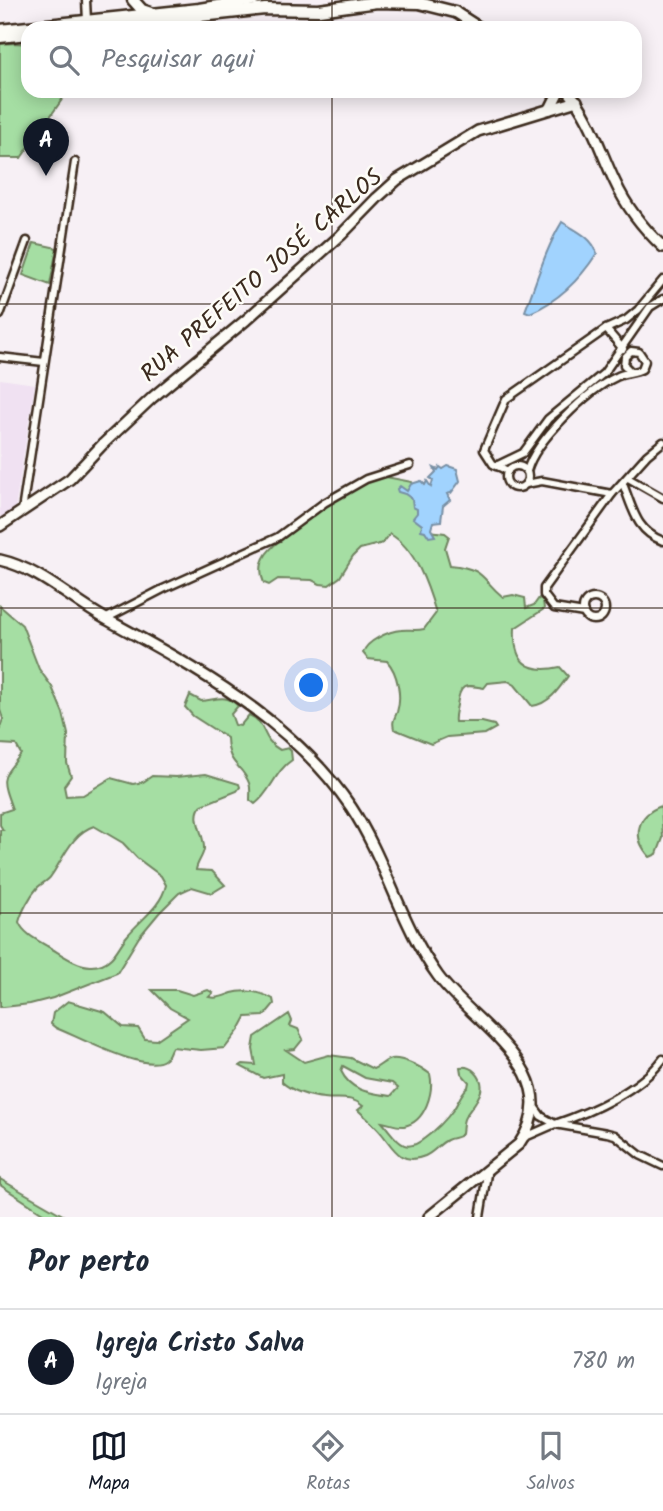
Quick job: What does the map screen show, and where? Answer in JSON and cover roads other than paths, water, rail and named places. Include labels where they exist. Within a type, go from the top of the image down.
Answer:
[{"type":"main road","points":[[113,18],[130,0],[142,10],[152,13]]},
{"type":"main road","points":[[101,21],[255,0]]},
{"type":"main road","points":[[309,0],[313,7],[319,10]]},
{"type":"main road","points":[[124,21],[265,9],[319,10],[380,1],[419,2],[455,12],[453,0]]},
{"type":"main road","points":[[0,30],[21,29]]},
{"type":"main road","points":[[0,37],[21,35]]},
{"type":"street","points":[[86,0],[89,21]]},
{"type":"street","points":[[455,12],[469,21]]},
{"type":"street","points":[[550,109],[557,98]]},
{"type":"street","points":[[574,98],[624,199],[663,247]]},
{"type":"street","name":"RUA PREFEITO JOSÉ CARLOS","points":[[0,526],[70,480],[153,397],[246,320],[341,235],[397,180],[478,131],[577,101]]},
{"type":"street","points":[[22,512],[75,162]]},
{"type":"street","points":[[0,315],[27,241]]},
{"type":"street","points":[[614,378],[627,353],[639,352],[644,358],[642,369],[614,378],[569,412],[533,456],[508,471],[489,460],[484,450],[506,399],[606,329],[626,320],[663,280]]},
{"type":"street","points":[[496,466],[523,453],[548,419],[604,373],[650,307],[663,299]]},
{"type":"street","points":[[606,329],[623,349]]},
{"type":"street","points":[[0,357],[44,362]]},
{"type":"street","points":[[623,361],[629,372]]},
{"type":"street","points":[[566,610],[592,598],[598,598],[603,601],[605,610],[601,618],[590,619],[583,613],[554,608],[544,595],[544,588],[612,494],[647,455],[663,442]]},
{"type":"street","points":[[526,484],[533,456]]},
{"type":"street","points":[[105,619],[163,589],[278,537],[324,503],[366,479],[410,465]]},
{"type":"street","points":[[519,466],[542,481]]},
{"type":"street","points":[[508,471],[506,478],[510,485],[516,488],[542,481],[612,494]]},
{"type":"street","points":[[626,481],[663,498]]},
{"type":"street","points":[[626,481],[638,524],[653,537],[663,541]]},
{"type":"street","points":[[0,560],[33,573],[105,619],[217,683],[294,740],[330,779],[353,810],[415,938],[438,976],[457,999],[492,1029],[516,1058],[526,1076],[533,1105],[541,1116],[555,1124],[615,1135],[640,1155],[663,1166]]},
{"type":"street","points":[[583,613],[584,603]]},
{"type":"street","points":[[523,1138],[595,1107],[636,1085],[663,1059]]},
{"type":"street","points":[[429,1217],[519,1144],[529,1126],[533,1105]]},
{"type":"street","points":[[480,1217],[486,1170]]},
{"type":"water","points":[[562,222],[587,238],[597,253],[568,288],[530,313],[525,311],[546,254]]},
{"type":"water","points":[[448,466],[457,469],[460,481],[451,493],[447,494],[450,500],[443,506],[441,521],[433,522],[431,529],[435,536],[429,537],[421,530],[422,525],[413,518],[417,509],[413,507],[412,499],[397,489],[400,486],[407,491],[411,484],[421,481],[425,485],[427,481],[431,487],[433,480],[430,478],[436,472],[434,468],[438,470]]},
{"type":"place","name":"Igreja Cristo Salva","points":[[46,176]]}]
